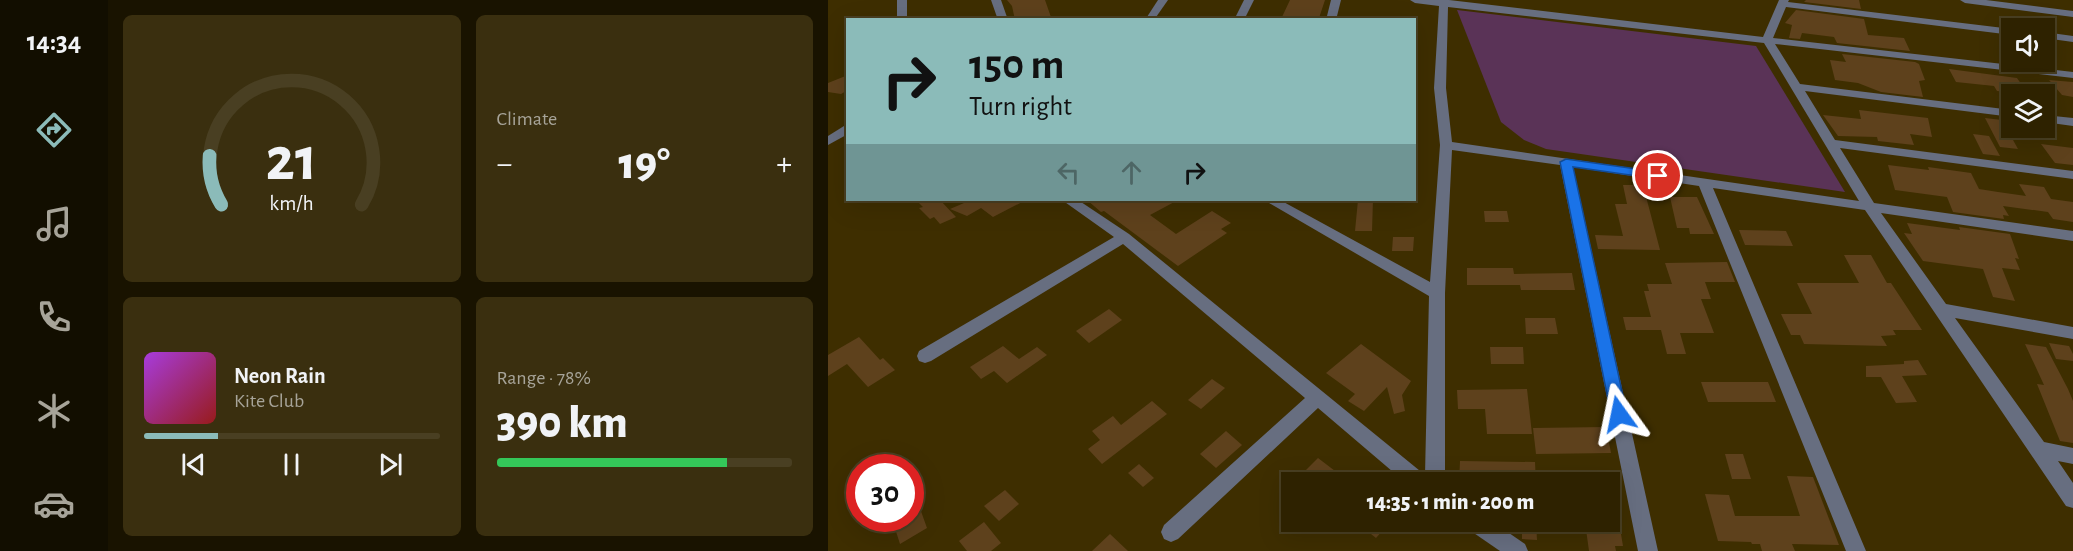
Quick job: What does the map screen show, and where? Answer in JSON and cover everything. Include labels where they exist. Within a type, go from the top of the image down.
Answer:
[{"type":"street","points":[[902,0],[902,18]]},
{"type":"street","points":[[996,0],[1003,18]]},
{"type":"street","points":[[1150,18],[1163,0]]},
{"type":"street","points":[[1240,18],[1249,0]]},
{"type":"street","points":[[1332,18],[1336,0]]},
{"type":"street","points":[[1415,0],[1444,1],[2073,75]]},
{"type":"street","points":[[1965,0],[2073,14]]},
{"type":"street","points":[[1435,472],[1437,293],[1446,145],[1440,88],[1444,1]]},
{"type":"street","points":[[1767,39],[1783,2],[2001,31]]},
{"type":"street","points":[[2055,37],[2073,39]]},
{"type":"street","points":[[1767,39],[1869,206],[2073,499]]},
{"type":"street","points":[[1796,87],[2001,113]]},
{"type":"street","points":[[2055,120],[2073,122]]},
{"type":"street","points":[[828,141],[846,130]]},
{"type":"street","points":[[1832,143],[2073,175]]},
{"type":"street","points":[[1446,145],[2073,236]]},
{"type":"street","points":[[1566,162],[1648,551]]},
{"type":"street","points":[[1704,182],[1856,551]]},
{"type":"street","points":[[1070,201],[1124,237],[1407,472]]},
{"type":"street","points":[[1279,202],[1437,293]]},
{"type":"street","points":[[925,356],[1124,237]]},
{"type":"street","points":[[1941,309],[2073,333]]},
{"type":"street","points":[[1171,532],[1318,398]]},
{"type":"street","points":[[2038,449],[2073,456]]},
{"type":"street","points":[[1490,532],[1518,551]]},
{"type":"shaded area","points":[[1457,10],[1756,46],[1845,192],[1546,149],[1524,140],[1501,122]]},
{"type":"building","points":[[1007,0],[1045,0],[1051,18],[1015,18],[1012,6]]},
{"type":"building","points":[[1290,0],[1325,0],[1319,18],[1282,17]]},
{"type":"building","points":[[1806,0],[1859,0],[1861,9],[1804,2]]},
{"type":"building","points":[[1796,10],[1864,19],[1868,35],[1904,38],[1910,51],[1837,43],[1834,37],[1802,33],[1800,39],[1789,38],[1792,25],[1785,23]]},
{"type":"building","points":[[1842,54],[1919,64],[1925,80],[1919,81],[1923,97],[1881,92],[1858,83],[1835,80],[1830,60],[1846,62]]},
{"type":"building","points":[[1949,69],[2017,78],[2021,84],[2001,84],[2001,91],[1997,91],[1994,86],[1956,82]]},
{"type":"building","points":[[846,76],[846,91],[841,94],[828,92],[828,83]]},
{"type":"building","points":[[2049,80],[2073,82],[2073,97],[2062,95],[2055,84]]},
{"type":"building","points":[[1859,110],[1928,118],[1932,137],[1910,134],[1914,145],[1878,141],[1877,137],[1838,136],[1823,115],[1861,119]]},
{"type":"building","points":[[1985,118],[2001,120],[2001,138],[2012,138],[2018,149],[2000,147]]},
{"type":"building","points":[[1973,134],[1989,136],[2000,156],[1983,154]]},
{"type":"building","points":[[2041,144],[2073,148],[2073,165],[2055,163]]},
{"type":"building","points":[[1888,165],[1929,170],[1928,167],[1971,173],[1979,189],[2026,196],[2019,184],[2044,187],[2051,199],[2073,202],[2073,222],[2053,219],[2048,212],[2003,206],[2009,216],[2003,215],[2004,219],[1953,212],[1947,197],[1895,190]]},
{"type":"building","points":[[1623,185],[1643,185],[1660,250],[1598,249],[1595,235],[1623,236],[1615,204],[1627,204]]},
{"type":"building","points":[[1670,197],[1697,197],[1714,234],[1690,234],[1689,228],[1677,228]]},
{"type":"building","points":[[917,201],[941,201],[956,217],[940,224],[934,217],[930,219],[919,208],[923,207]]},
{"type":"building","points":[[969,201],[1024,201],[993,217],[981,208],[967,216],[950,209]]},
{"type":"building","points":[[1088,201],[1176,201],[1150,215],[1176,234],[1212,211],[1231,223],[1221,229],[1227,233],[1178,266],[1104,211],[1101,212]]},
{"type":"building","points":[[1358,201],[1373,201],[1372,231],[1355,231]]},
{"type":"building","points":[[1484,211],[1507,211],[1509,222],[1485,222]]},
{"type":"building","points":[[1907,223],[2010,234],[2019,259],[2015,258],[2020,270],[2002,268],[2015,301],[1993,297],[1983,269],[1923,261],[1904,233],[1912,234]]},
{"type":"building","points":[[1739,230],[1786,231],[1793,246],[1745,245]]},
{"type":"building","points":[[1393,237],[1414,237],[1413,251],[1392,251]]},
{"type":"building","points":[[1844,255],[1871,255],[1887,283],[1891,283],[1922,330],[1893,330],[1896,335],[1881,336],[1887,346],[1804,344],[1800,335],[1791,335],[1781,314],[1812,314],[1797,283],[1859,283]]},
{"type":"building","points":[[1727,262],[1735,282],[1705,282],[1711,299],[1701,299],[1714,333],[1680,333],[1686,354],[1667,354],[1661,330],[1626,330],[1623,317],[1651,317],[1644,291],[1649,291],[1647,284],[1672,284],[1665,263]]},
{"type":"building","points":[[1467,268],[1513,268],[1514,274],[1572,273],[1575,290],[1521,290],[1520,285],[1467,285]]},
{"type":"building","points":[[1109,309],[1122,320],[1089,343],[1076,331]]},
{"type":"building","points":[[1525,318],[1555,318],[1558,334],[1526,334]]},
{"type":"building","points":[[859,337],[880,360],[883,358],[895,370],[868,387],[847,364],[828,376],[828,355]]},
{"type":"building","points":[[2049,343],[2069,346],[2073,354],[2073,361],[2056,359]]},
{"type":"building","points":[[1361,344],[1411,381],[1402,395],[1405,411],[1394,414],[1387,387],[1364,411],[1348,401],[1355,394],[1326,373]]},
{"type":"building","points":[[2025,344],[2046,347],[2068,389],[2073,401],[2073,443],[2060,441],[2037,384],[2044,385]]},
{"type":"building","points":[[1003,346],[1019,359],[1037,347],[1047,355],[1007,383],[994,371],[981,379],[970,367]]},
{"type":"building","points":[[1490,347],[1523,347],[1524,364],[1491,364]]},
{"type":"building","points":[[1918,360],[1927,375],[1902,376],[1917,402],[1896,403],[1881,377],[1866,377],[1866,366],[1904,364],[1904,361]]},
{"type":"building","points":[[1212,379],[1225,388],[1201,409],[1188,400]]},
{"type":"building","points":[[1701,382],[1768,382],[1776,402],[1708,402]]},
{"type":"building","points":[[1527,389],[1532,434],[1487,434],[1485,409],[1458,409],[1457,390]]},
{"type":"building","points":[[1152,401],[1167,414],[1102,464],[1088,449],[1100,440],[1092,431],[1113,416],[1121,425]]},
{"type":"building","points":[[1606,427],[1611,453],[1536,454],[1533,428]]},
{"type":"building","points":[[1226,431],[1242,445],[1216,468],[1200,454]]},
{"type":"building","points":[[1725,454],[1743,454],[1751,479],[1732,479]]},
{"type":"building","points":[[1318,458],[1336,472],[1304,472]]},
{"type":"building","points":[[1460,461],[1535,462],[1535,472],[1460,472]]},
{"type":"building","points":[[1139,464],[1154,478],[1143,487],[1128,473]]},
{"type":"building","points":[[1787,476],[1813,477],[1839,545],[1792,544],[1795,551],[1762,551],[1760,544],[1718,541],[1705,494],[1729,495],[1735,516],[1800,516]]},
{"type":"building","points":[[1005,490],[1019,504],[999,521],[984,506]]},
{"type":"building","points":[[984,522],[1001,543],[991,551],[967,551],[959,541]]},
{"type":"building","points":[[1620,528],[1623,546],[1615,546],[1616,551],[1589,551],[1586,532],[1620,532]]},
{"type":"building","points":[[896,532],[920,532],[900,544]]},
{"type":"building","points":[[1368,532],[1381,532],[1376,538]]},
{"type":"building","points":[[1522,532],[1537,532],[1537,540],[1522,539]]},
{"type":"building","points":[[1110,534],[1128,551],[1092,551]]},
{"type":"route","points":[[1619,414],[1566,162],[1658,176]]}]
